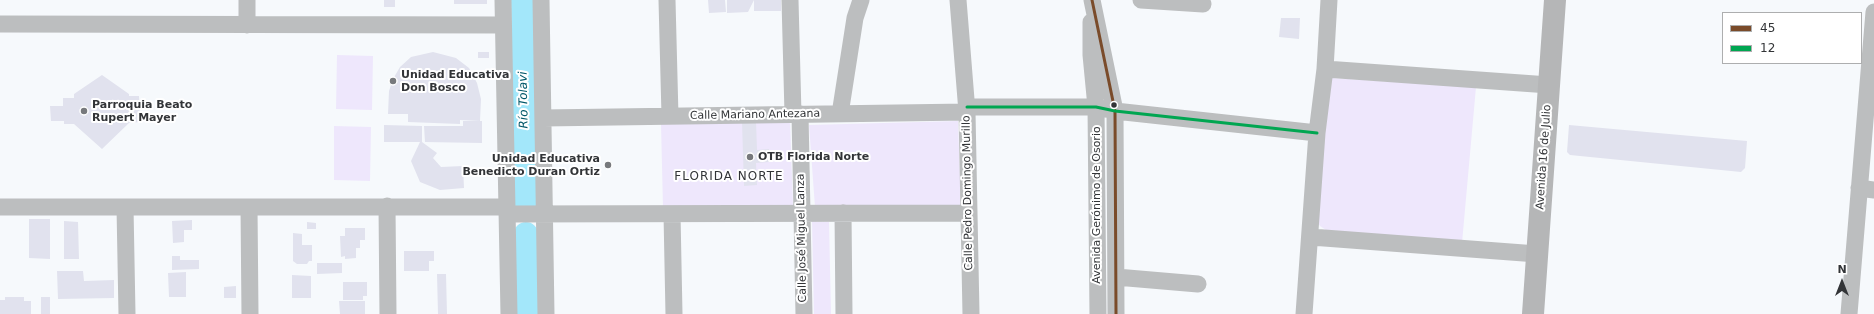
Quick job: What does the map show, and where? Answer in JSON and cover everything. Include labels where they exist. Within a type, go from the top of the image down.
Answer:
[{"type":"main road","name":"Avenida 16 de Julio","points":[[1532,314],[1554,0]]},
{"type":"street","points":[[247,0],[247,25]]},
{"type":"street","points":[[503,0],[509,314]]},
{"type":"street","points":[[541,0],[546,314]]},
{"type":"street","points":[[667,0],[670,116]]},
{"type":"street","name":"Calle José Miguel Lanza","points":[[790,0],[802,213],[804,314]]},
{"type":"street","points":[[840,114],[855,18],[861,0]]},
{"type":"street","name":"Calle Pedro Domingo Murillo","points":[[958,0],[967,110],[971,314]]},
{"type":"street","name":"Avenida Gerónimo de Osorio","points":[[1091,0],[1091,54],[1096,107],[1098,314]]},
{"type":"street","name":"Avenida Gerónimo de Osorio","points":[[1091,0],[1115,110],[1116,314]]},
{"type":"street","points":[[1141,0],[1203,4]]},
{"type":"street","points":[[1304,314],[1311,237],[1317,133],[1325,69],[1329,0]]},
{"type":"street","points":[[1849,314],[1867,189],[1874,12]]},
{"type":"street","points":[[0,24],[503,25]]},
{"type":"street","points":[[1325,69],[1549,85]]},
{"type":"street","name":"Calle Mariano Antezana","points":[[543,118],[840,114],[1096,107],[1317,133]]},
{"type":"street","points":[[387,206],[388,314]]},
{"type":"street","points":[[0,207],[387,206],[544,214],[968,213]]},
{"type":"street","points":[[126,207],[127,314]]},
{"type":"street","points":[[249,207],[250,314]]},
{"type":"street","points":[[843,213],[844,314]]},
{"type":"street","points":[[672,214],[674,314]]},
{"type":"street","points":[[1311,237],[1537,254]]},
{"type":"street","points":[[1116,277],[1198,284]]},
{"type":"shaded area","points":[[337,55],[373,56],[372,110],[336,109]]},
{"type":"shaded area","points":[[1332,78],[1476,87],[1462,243],[1326,230],[1320,226],[1317,221],[1329,82]]},
{"type":"shaded area","points":[[790,121],[793,207],[663,208],[661,124]]},
{"type":"shaded area","points":[[958,121],[961,207],[815,207],[809,125]]},
{"type":"shaded area","points":[[334,126],[371,127],[370,181],[334,180]]},
{"type":"shaded area","points":[[812,221],[829,222],[831,314],[814,314]]},
{"type":"building","points":[[384,0],[395,0],[395,7],[384,7]]},
{"type":"building","points":[[454,0],[487,0],[487,4],[454,4]]},
{"type":"building","points":[[708,0],[725,0],[726,12],[709,13]]},
{"type":"building","points":[[727,0],[754,0],[748,12],[727,13]]},
{"type":"building","points":[[754,0],[781,0],[781,11],[754,11]]},
{"type":"building","points":[[1281,18],[1300,18],[1299,39],[1279,37]]},
{"type":"building","points":[[433,52],[456,58],[469,68],[477,83],[481,99],[480,121],[460,120],[460,124],[408,122],[408,114],[388,114],[389,91],[393,79],[400,67],[411,57]]},
{"type":"building","points":[[478,52],[489,52],[489,58],[478,58]]},
{"type":"building","points":[[102,75],[129,94],[129,96],[139,96],[140,122],[129,123],[102,149],[74,124],[64,124],[64,121],[51,121],[50,106],[63,106],[63,98],[74,98],[74,94]]},
{"type":"building","points":[[463,121],[482,121],[482,143],[425,142],[424,126],[463,126]]},
{"type":"building","points":[[756,121],[757,150],[769,149],[769,162],[756,163],[757,185],[744,186],[742,122]]},
{"type":"building","points":[[384,125],[422,126],[422,142],[437,153],[433,158],[441,167],[463,166],[464,188],[440,190],[420,182],[411,161],[420,142],[384,142]]},
{"type":"building","points":[[1569,125],[1747,141],[1745,168],[1741,172],[1570,155],[1567,152]]},
{"type":"building","points":[[29,219],[50,219],[50,259],[29,258]]},
{"type":"building","points":[[192,220],[192,230],[184,230],[184,242],[173,243],[172,221]]},
{"type":"building","points":[[64,221],[78,222],[79,259],[64,259]]},
{"type":"building","points":[[307,222],[316,223],[316,229],[307,229]]},
{"type":"building","points":[[345,228],[365,228],[365,240],[360,240],[360,248],[356,248],[356,258],[345,259],[345,256],[341,257],[340,236],[345,236]]},
{"type":"building","points":[[293,233],[302,234],[302,245],[312,245],[312,261],[309,261],[307,264],[297,264],[293,261]]},
{"type":"building","points":[[404,251],[434,251],[434,261],[429,261],[429,271],[404,271]]},
{"type":"building","points":[[172,256],[180,256],[180,260],[199,260],[199,269],[172,270]]},
{"type":"building","points":[[317,263],[342,263],[342,273],[317,274]]},
{"type":"building","points":[[57,271],[83,271],[84,281],[114,280],[114,298],[58,299]]},
{"type":"building","points":[[186,272],[186,297],[169,297],[168,273]]},
{"type":"building","points":[[437,274],[446,274],[447,314],[438,314]]},
{"type":"building","points":[[292,275],[311,276],[311,298],[292,298]]},
{"type":"building","points":[[343,282],[367,282],[367,296],[363,296],[363,300],[343,300]]},
{"type":"building","points":[[236,286],[236,298],[224,298],[224,287]]},
{"type":"building","points":[[5,297],[24,297],[24,301],[31,301],[31,314],[0,314],[0,300],[5,300]]},
{"type":"building","points":[[41,297],[50,297],[50,314],[41,314]]},
{"type":"building","points":[[339,301],[365,301],[365,314],[340,314]]},
{"type":"waterway","name":"Río Tolavi","points":[[523,0],[526,201]]},
{"type":"waterway","name":"Río Tolavi","points":[[526,234],[527,314]]},
{"type":"transit line","name":"45","points":[[1092,0],[1115,111],[1116,314]]},
{"type":"transit line","name":"12","points":[[967,107],[1096,107],[1115,111],[1317,133]]},
{"type":"place","name":"Unidad Educativa Don Bosco","points":[[393,81]]},
{"type":"place","name":"Parroquia Beato Rupert Mayer","points":[[84,111]]},
{"type":"place","name":"OTB Florida Norte","points":[[750,157]]},
{"type":"place","name":"Unidad Educativa Benedicto Duran Ortiz","points":[[608,165]]},
{"type":"district","name":"FLORIDA NORTE","points":[[729,177]]}]
